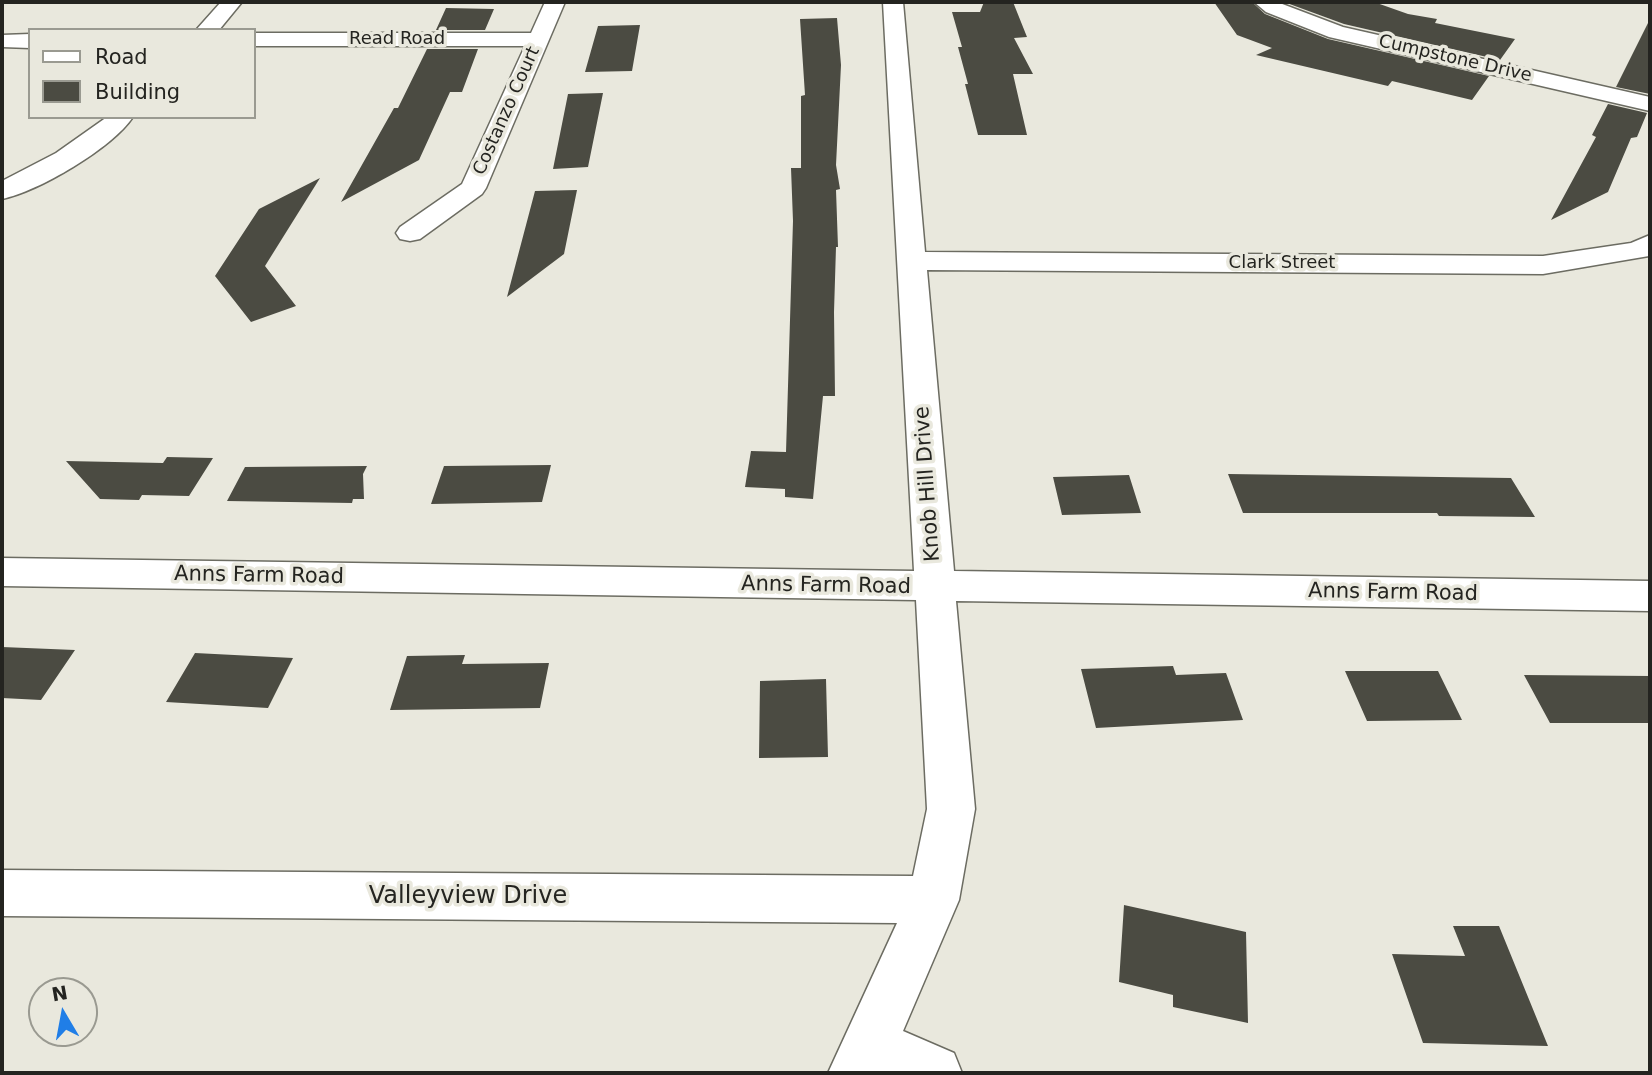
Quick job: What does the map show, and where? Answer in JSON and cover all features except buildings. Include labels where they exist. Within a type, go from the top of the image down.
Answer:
[{"type":"street","points":[[209,28],[232,2]]},
{"type":"street","name":"Costanzo Court","points":[[410,233],[473,188],[555,2]]},
{"type":"street","name":"Knob Hill Drive","points":[[862,1058],[934,900],[951,809],[893,2]]},
{"type":"street","name":"Cumpstone Drive","points":[[1264,2],[1273,8],[1337,32],[1650,104]]},
{"type":"street","name":"Read Road","points":[[256,40],[540,39]]},
{"type":"street","points":[[2,41],[28,41]]},
{"type":"street","points":[[2,191],[25,181],[108,131],[119,119]]},
{"type":"street","name":"Clark Street","points":[[912,261],[1543,265],[1639,250],[1650,244]]},
{"type":"street","name":"Anns Farm Road","points":[[2,572],[935,588],[1650,596]]},
{"type":"street","name":"Valleyview Drive","points":[[2,893],[934,900]]},
{"type":"street","points":[[862,1058],[934,1073]]}]
